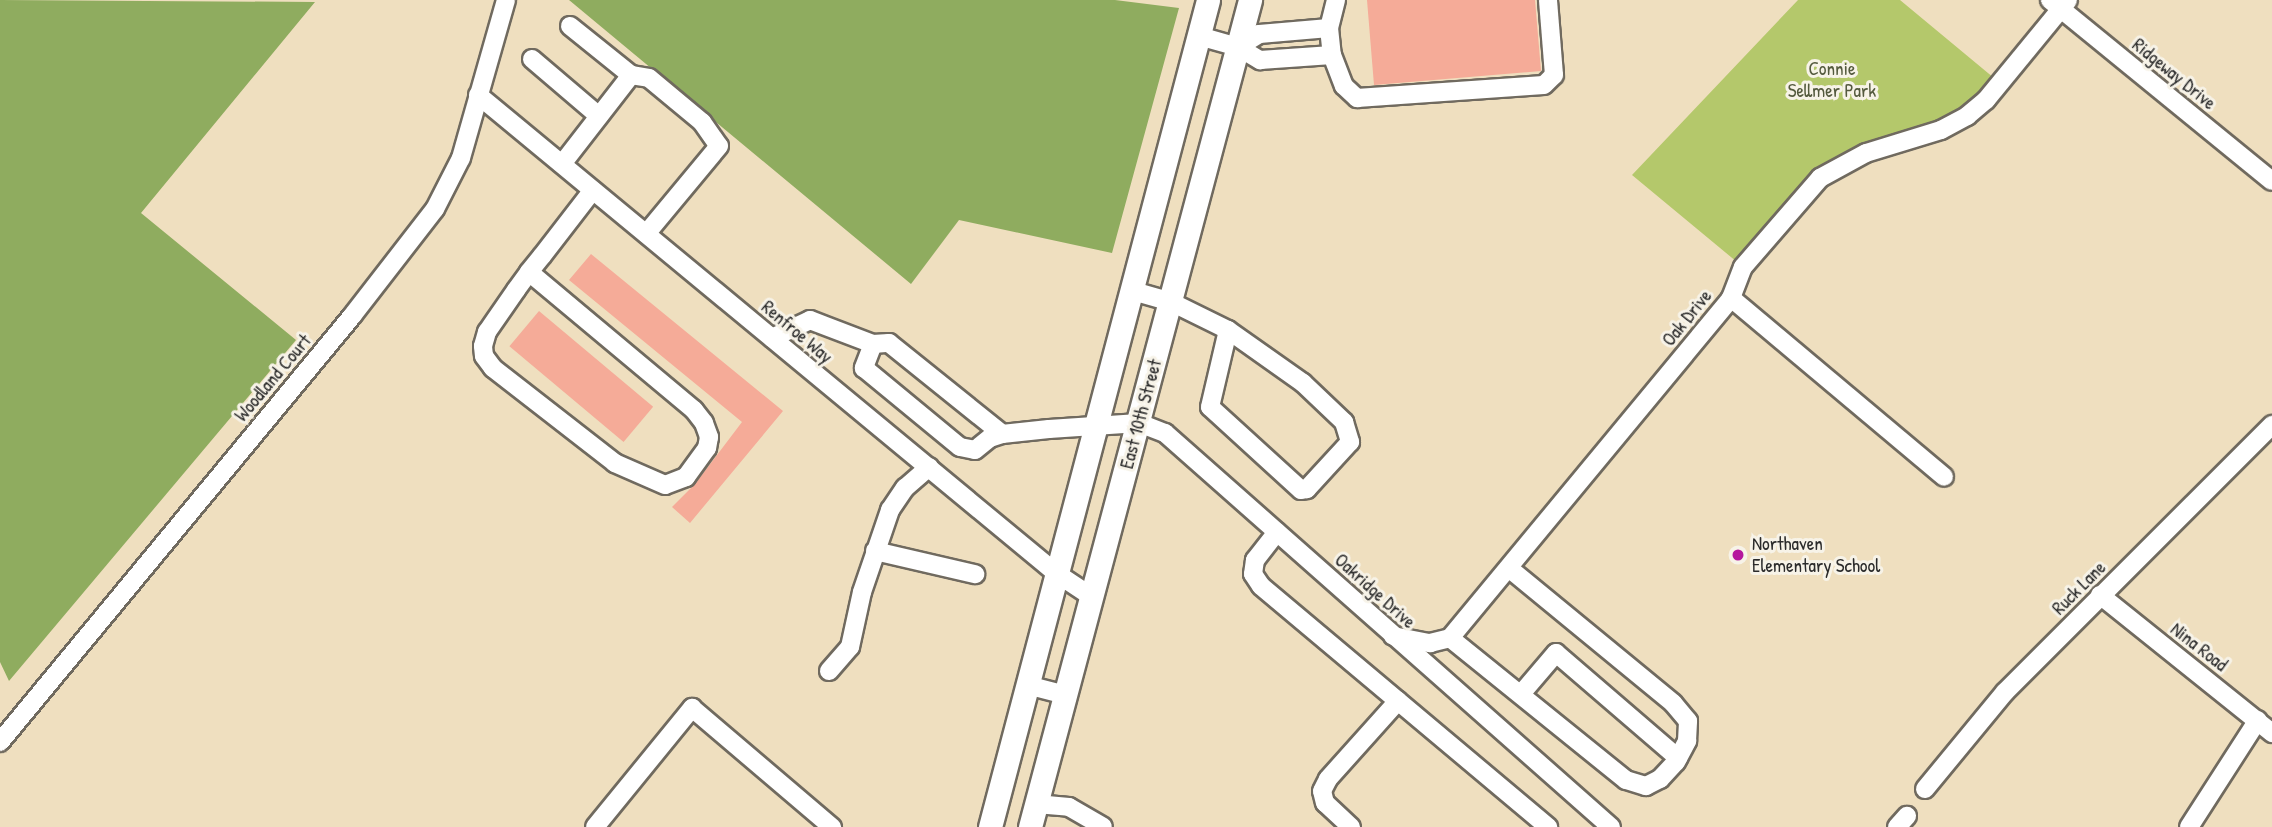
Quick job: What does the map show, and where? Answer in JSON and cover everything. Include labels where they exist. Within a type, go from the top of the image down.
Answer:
[{"type":"main road","name":"East 10th Street","points":[[990,827],[1208,0]]},
{"type":"main road","name":"East 10th Street","points":[[1030,827],[1250,0]]},
{"type":"street","name":"Woodland Court","points":[[0,742],[352,316],[435,209],[461,158],[506,0]]},
{"type":"street","points":[[1336,0],[1329,28],[1332,55],[1344,86],[1357,97],[1544,85],[1554,75],[1548,0]]},
{"type":"street","name":"Ridgeway Drive","points":[[2059,3],[2272,181]]},
{"type":"street","name":"Oak Drive","points":[[1450,638],[1510,569],[1731,298],[1743,267],[1820,178],[1866,153],[1941,131],[1966,116],[1986,100],[2059,3]]},
{"type":"street","points":[[570,26],[631,75],[649,78],[702,122],[719,146],[646,233]]},
{"type":"street","points":[[1238,47],[1259,34],[1329,28]]},
{"type":"street","points":[[1199,36],[1238,47],[1260,60],[1332,55]]},
{"type":"street","points":[[532,59],[599,116]]},
{"type":"street","points":[[562,164],[631,75]]},
{"type":"street","name":"Renfroe Way","points":[[478,95],[1056,573],[1092,597]]},
{"type":"street","points":[[529,272],[694,410],[709,437],[707,447],[686,477],[665,485],[615,463],[493,368],[484,356],[482,346],[487,332],[529,272],[593,190]]},
{"type":"street","points":[[1133,291],[1171,302],[1228,330],[1303,383],[1344,422],[1350,442],[1307,489],[1301,490],[1210,407],[1209,402],[1228,330]]},
{"type":"street","points":[[1731,298],[1944,477]]},
{"type":"street","points":[[772,338],[810,320],[873,344],[889,343],[1002,434]]},
{"type":"street","points":[[873,344],[864,368],[960,447],[975,450],[990,438],[1002,434],[1139,423]]},
{"type":"street","name":"Oakridge Drive","points":[[1139,423],[1165,433],[1611,827]]},
{"type":"street","name":"Ruck Lane","points":[[1925,789],[2005,692],[2100,595],[2269,435]]},
{"type":"street","points":[[829,671],[850,647],[875,551],[890,510],[905,488],[929,467]]},
{"type":"street","points":[[1277,532],[1255,560],[1253,574],[1261,586],[1548,827]]},
{"type":"street","points":[[875,551],[975,574]]},
{"type":"street","points":[[1394,636],[1430,643],[1450,638],[1626,780],[1646,786],[1660,779],[1678,758],[1687,741],[1688,721],[1673,703],[1510,569]]},
{"type":"street","name":"Nina Road","points":[[2100,595],[2272,733]]},
{"type":"street","points":[[1521,694],[1556,653],[1678,758]]},
{"type":"street","points":[[1027,685],[1066,695]]},
{"type":"street","points":[[1351,827],[1325,803],[1322,790],[1328,779],[1398,701]]},
{"type":"street","points":[[595,827],[692,708],[832,827]]},
{"type":"street","points":[[2189,827],[2258,720]]},
{"type":"street","points":[[1036,804],[1069,807],[1103,827]]},
{"type":"green space","points":[[0,0],[315,2],[141,213],[296,340],[9,681],[0,662]]},
{"type":"green space","points":[[569,0],[1115,0],[1179,8],[1112,253],[959,220],[911,284]]},
{"type":"green space","name":"Connie Sellmer Park","points":[[1798,0],[1900,0],[2000,83],[1941,130],[1865,153],[1796,204],[1743,267],[1632,175]]},
{"type":"building","points":[[1367,0],[1535,0],[1541,71],[1374,85]]},
{"type":"building","points":[[591,254],[783,411],[690,523],[672,507],[695,484],[742,422],[569,280]]},
{"type":"building","points":[[539,311],[653,407],[624,442],[509,346]]},
{"type":"place","name":"Northaven Elementary School","points":[[1738,555]]}]
